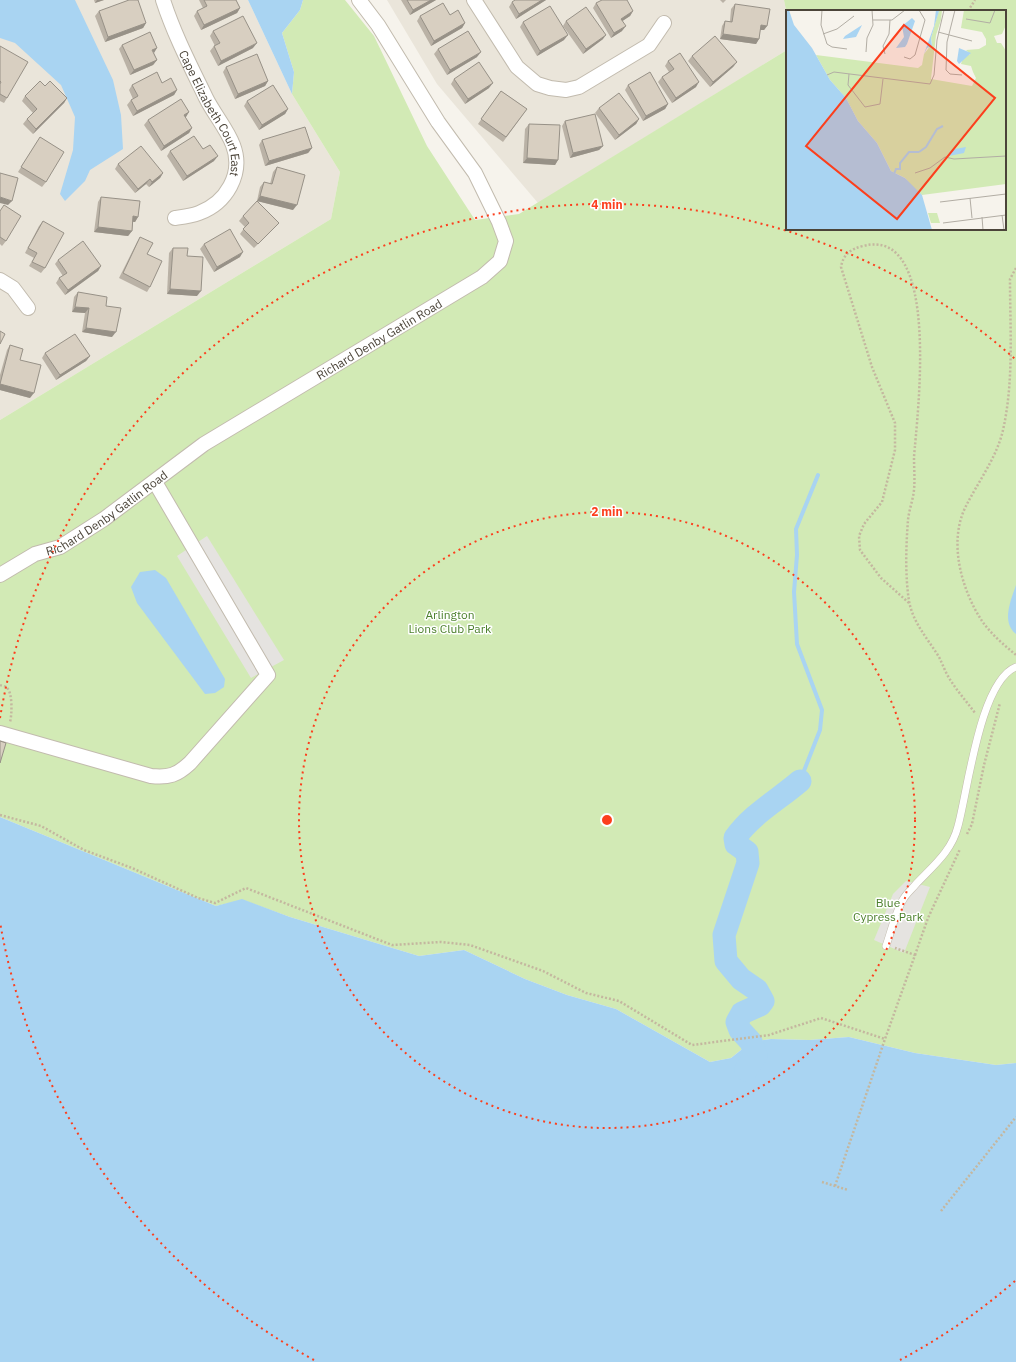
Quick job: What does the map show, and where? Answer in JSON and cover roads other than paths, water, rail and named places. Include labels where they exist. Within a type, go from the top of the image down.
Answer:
[{"type":"street","name":"Cape Elizabeth Court East","points":[[163,0],[173,30],[207,100],[233,145],[236,156],[236,171],[231,186],[225,195],[215,205],[198,214],[175,218]]},
{"type":"street","name":"Richard Denby Gatlin Road","points":[[0,575],[35,554],[60,547],[104,519],[210,439],[482,277],[500,261],[506,241],[500,222],[475,174],[438,122],[378,25],[360,0]]},
{"type":"street","points":[[474,0],[517,67],[536,84],[566,90],[579,87],[649,45],[664,23]]},
{"type":"street","points":[[0,280],[13,288],[28,308]]},
{"type":"street","points":[[3,734],[151,776],[165,778],[180,772],[190,763],[268,675],[154,482]]},
{"type":"lane","points":[[886,945],[904,898],[940,862],[949,848],[958,828],[982,722],[995,688],[1004,674],[1016,667]]},
{"type":"water","points":[[0,0],[75,0],[113,80],[121,115],[123,149],[90,170],[85,181],[65,201],[60,194],[73,150],[75,117],[61,85],[15,43],[0,38]]},
{"type":"water","points":[[248,0],[303,0],[300,10],[282,33],[294,72],[292,94]]},
{"type":"water","points":[[155,570],[166,578],[225,679],[224,687],[215,693],[205,694],[137,603],[131,587],[140,572]]},
{"type":"water","points":[[1016,585],[1016,634],[1011,629],[1008,611]]},
{"type":"water","points":[[0,817],[216,906],[242,899],[290,917],[419,956],[464,950],[525,979],[567,995],[616,1009],[710,1062],[731,1058],[751,1042],[771,1039],[809,1040],[849,1037],[915,1053],[996,1065],[1016,1063],[1016,1362],[0,1362]]},
{"type":"waterway","points":[[800,781],[820,730],[822,710],[797,644],[794,592],[797,555],[796,529],[818,475]]},
{"type":"waterway","points":[[746,1070],[756,1055],[751,1042],[740,1030],[737,1022],[742,1013],[760,1005],[763,1001],[757,990],[741,979],[726,961],[724,935],[748,863],[747,852],[736,844],[735,838],[757,814],[800,781]]},
{"type":"park label","name":"Arlington Lions Club Park","points":[[450,621]]},
{"type":"park label","name":"Blue Cypress Park","points":[[888,909]]}]
